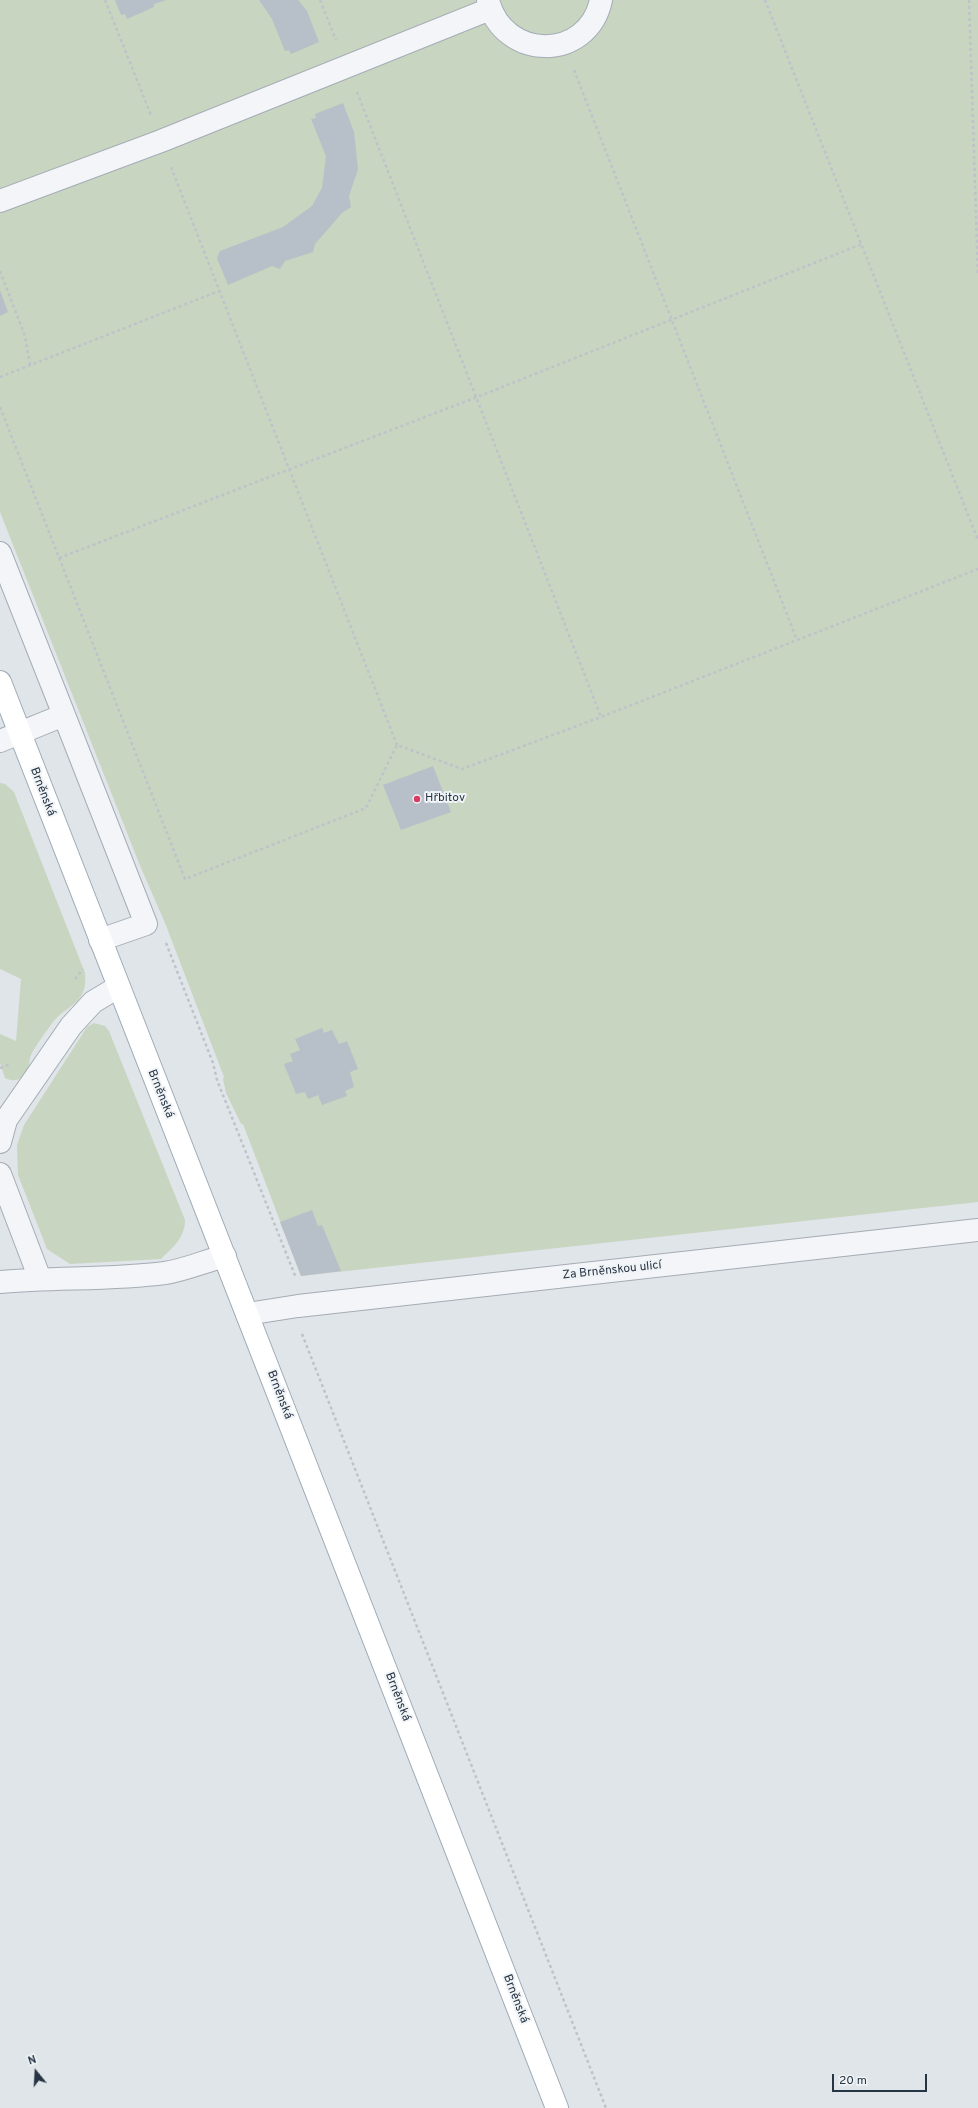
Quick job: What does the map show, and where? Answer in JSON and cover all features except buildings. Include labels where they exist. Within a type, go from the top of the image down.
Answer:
[{"type":"main road","name":"Brněnská","points":[[0,682],[10,737],[100,940],[558,2108]]},
{"type":"lane","points":[[0,201],[161,141],[489,4],[502,28],[518,41],[538,46],[563,43],[572,40],[587,28],[597,12],[601,0]]},
{"type":"lane","points":[[0,552],[146,924],[100,940]]},
{"type":"lane","points":[[10,737],[64,715]]},
{"type":"lane","points":[[0,1142],[3,1113],[71,1026],[93,1002],[118,987]]},
{"type":"lane","points":[[0,1174],[40,1279]]},
{"type":"lane","name":"Za Brněnskou ulicí","points":[[247,1314],[298,1306],[978,1230]]},
{"type":"lane","points":[[0,1282],[40,1279],[98,1278],[167,1272],[224,1256]]},
{"type":"path","points":[[105,0],[398,745],[462,769],[602,717],[978,569]]},
{"type":"path","points":[[320,0],[602,717]]},
{"type":"path","points":[[765,0],[978,540]]},
{"type":"path","points":[[969,0],[978,275]]},
{"type":"path","points":[[563,43],[797,640]]},
{"type":"path","points":[[59,558],[477,397],[862,244]]},
{"type":"path","points":[[0,271],[25,336],[30,365]]},
{"type":"path","points":[[0,377],[219,291]]},
{"type":"path","points":[[0,407],[185,879],[366,808],[398,745]]},
{"type":"path","points":[[298,1306],[301,1330],[606,2108]]},
{"type":"green space","points":[[0,0],[978,0],[978,1202],[301,1276],[243,1124],[241,1124],[226,1093],[223,1079],[224,1077],[165,923],[141,868],[0,512]]},
{"type":"green space","points":[[0,783],[5,784],[14,792],[85,973],[84,991],[76,1002],[53,1022],[31,1054],[29,1070],[24,1076],[16,1080],[5,1078],[0,1063],[0,1034],[16,1041],[21,979],[0,969]]},
{"type":"green space","points":[[94,1023],[105,1026],[109,1031],[185,1220],[183,1232],[178,1242],[161,1259],[70,1264],[47,1249],[18,1175],[17,1145],[24,1125],[87,1027]]},
{"type":"place","name":"Hřbitov","points":[[417,799]]}]
